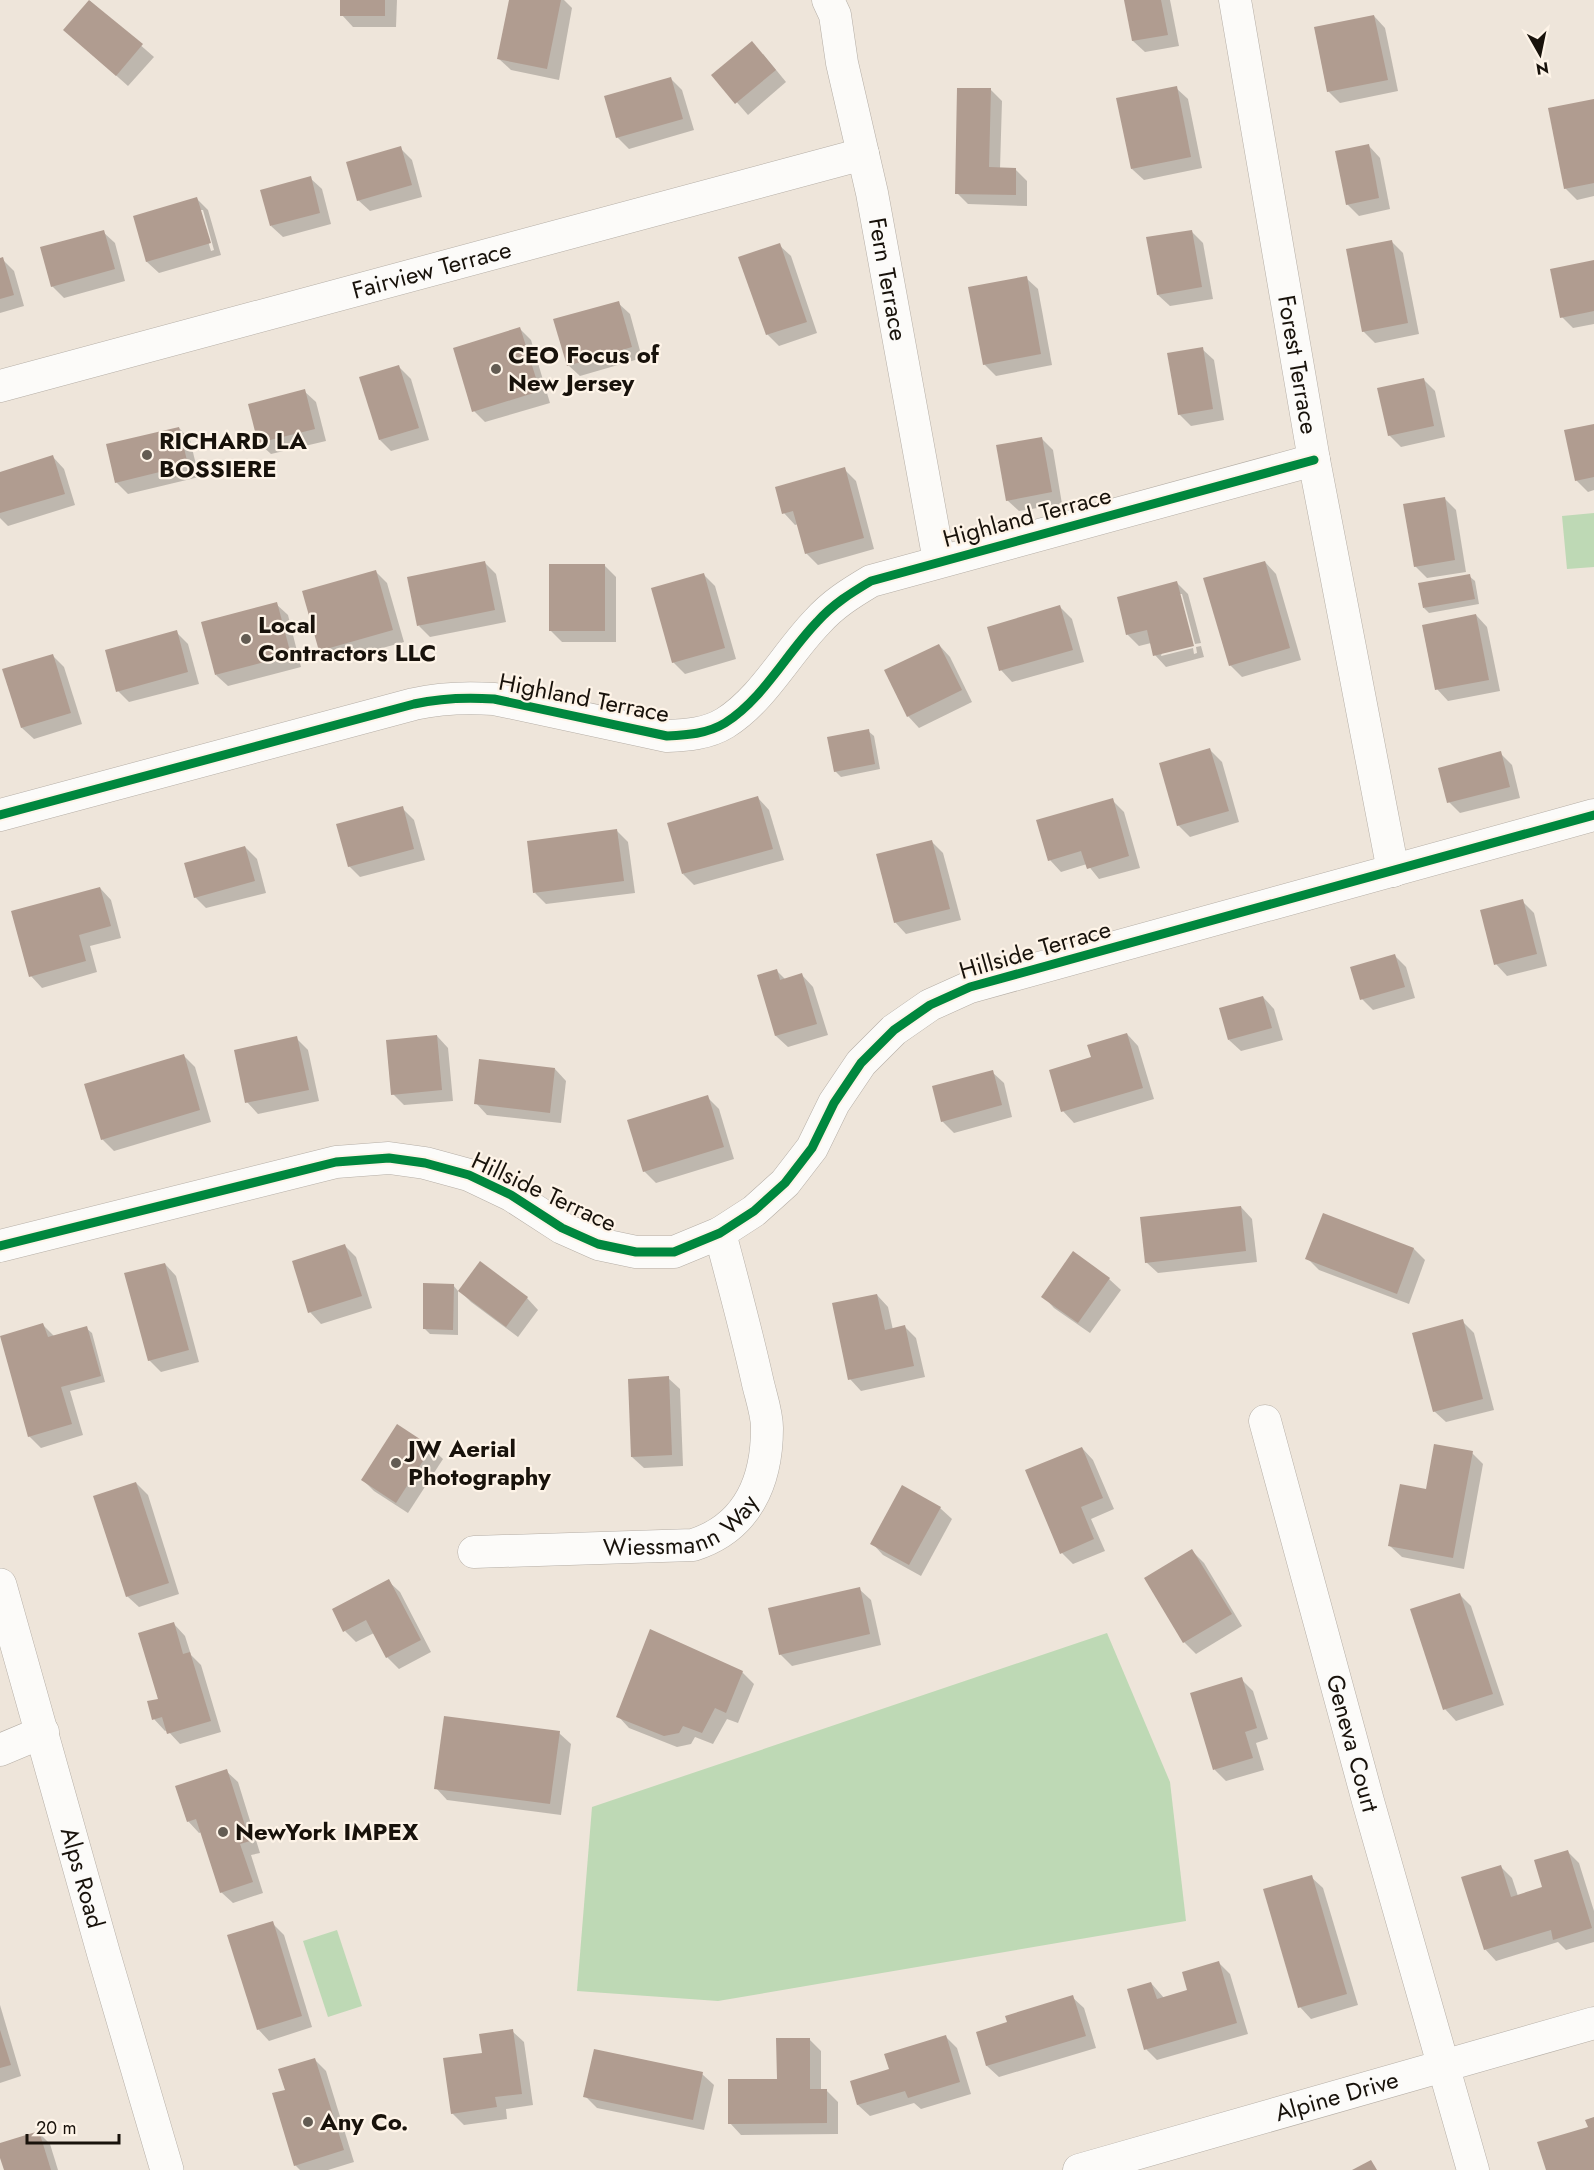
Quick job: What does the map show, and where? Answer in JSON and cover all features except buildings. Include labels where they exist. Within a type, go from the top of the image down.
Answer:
[{"type":"main road","name":"Alps Road","points":[[0,1585],[167,2170]]},
{"type":"street","name":"Fern Terrace","points":[[828,0],[834,15],[842,63],[872,193],[939,561]]},
{"type":"street","name":"Forest Terrace","points":[[1235,0],[1314,460],[1393,870]]},
{"type":"street","name":"Fairview Terrace","points":[[0,386],[863,154]]},
{"type":"street","name":"Highland Terrace","points":[[0,815],[440,699],[467,697],[494,699],[668,736],[696,734],[724,724],[748,705],[817,622],[842,598],[871,581],[1314,460]]},
{"type":"street","name":"Hillside Terrace","points":[[0,1246],[336,1162],[389,1158],[425,1163],[469,1175],[511,1195],[562,1228],[598,1244],[636,1252],[674,1252],[720,1233],[754,1211],[785,1183],[812,1148],[834,1103],[861,1063],[894,1030],[930,1005],[970,987],[1594,815]]},
{"type":"street","name":"Wiessmann Way","points":[[474,1552],[693,1545],[709,1540],[731,1527],[742,1513],[757,1487],[765,1458],[767,1425],[747,1333],[720,1233]]},
{"type":"street","name":"Geneva Court","points":[[1265,1421],[1368,1801],[1473,2170]]},
{"type":"street","points":[[0,1750],[43,1732]]},
{"type":"street","name":"Alpine Drive","points":[[1079,2170],[1594,2023]]},
{"type":"green space","points":[[1594,513],[1594,567],[1567,569],[1562,516]]},
{"type":"green space","points":[[1107,1633],[1170,1782],[1186,1921],[718,2001],[577,1991],[592,1807]]},
{"type":"green space","points":[[337,1930],[362,2006],[328,2017],[303,1941]]},
{"type":"cycle path","points":[[0,815],[434,700],[494,699],[667,736],[704,732],[718,727],[739,713],[763,689],[823,616],[842,599],[871,581],[1314,460]]},
{"type":"cycle path","points":[[0,1246],[336,1162],[389,1158],[425,1163],[469,1175],[511,1195],[562,1228],[598,1244],[636,1252],[674,1252],[720,1233],[754,1211],[785,1183],[812,1148],[834,1103],[861,1063],[894,1030],[930,1005],[970,987],[1594,815]]},
{"type":"place","name":"CEO Focus of New Jersey","points":[[496,369]]},
{"type":"place","name":"RICHARD LA BOSSIERE","points":[[147,455]]},
{"type":"place","name":"Local Contractors LLC","points":[[246,639]]},
{"type":"place","name":"JW Aerial Photography","points":[[396,1463]]},
{"type":"place","name":"NewYork IMPEX","points":[[223,1832]]},
{"type":"place","name":"Any Co.","points":[[308,2122]]}]
